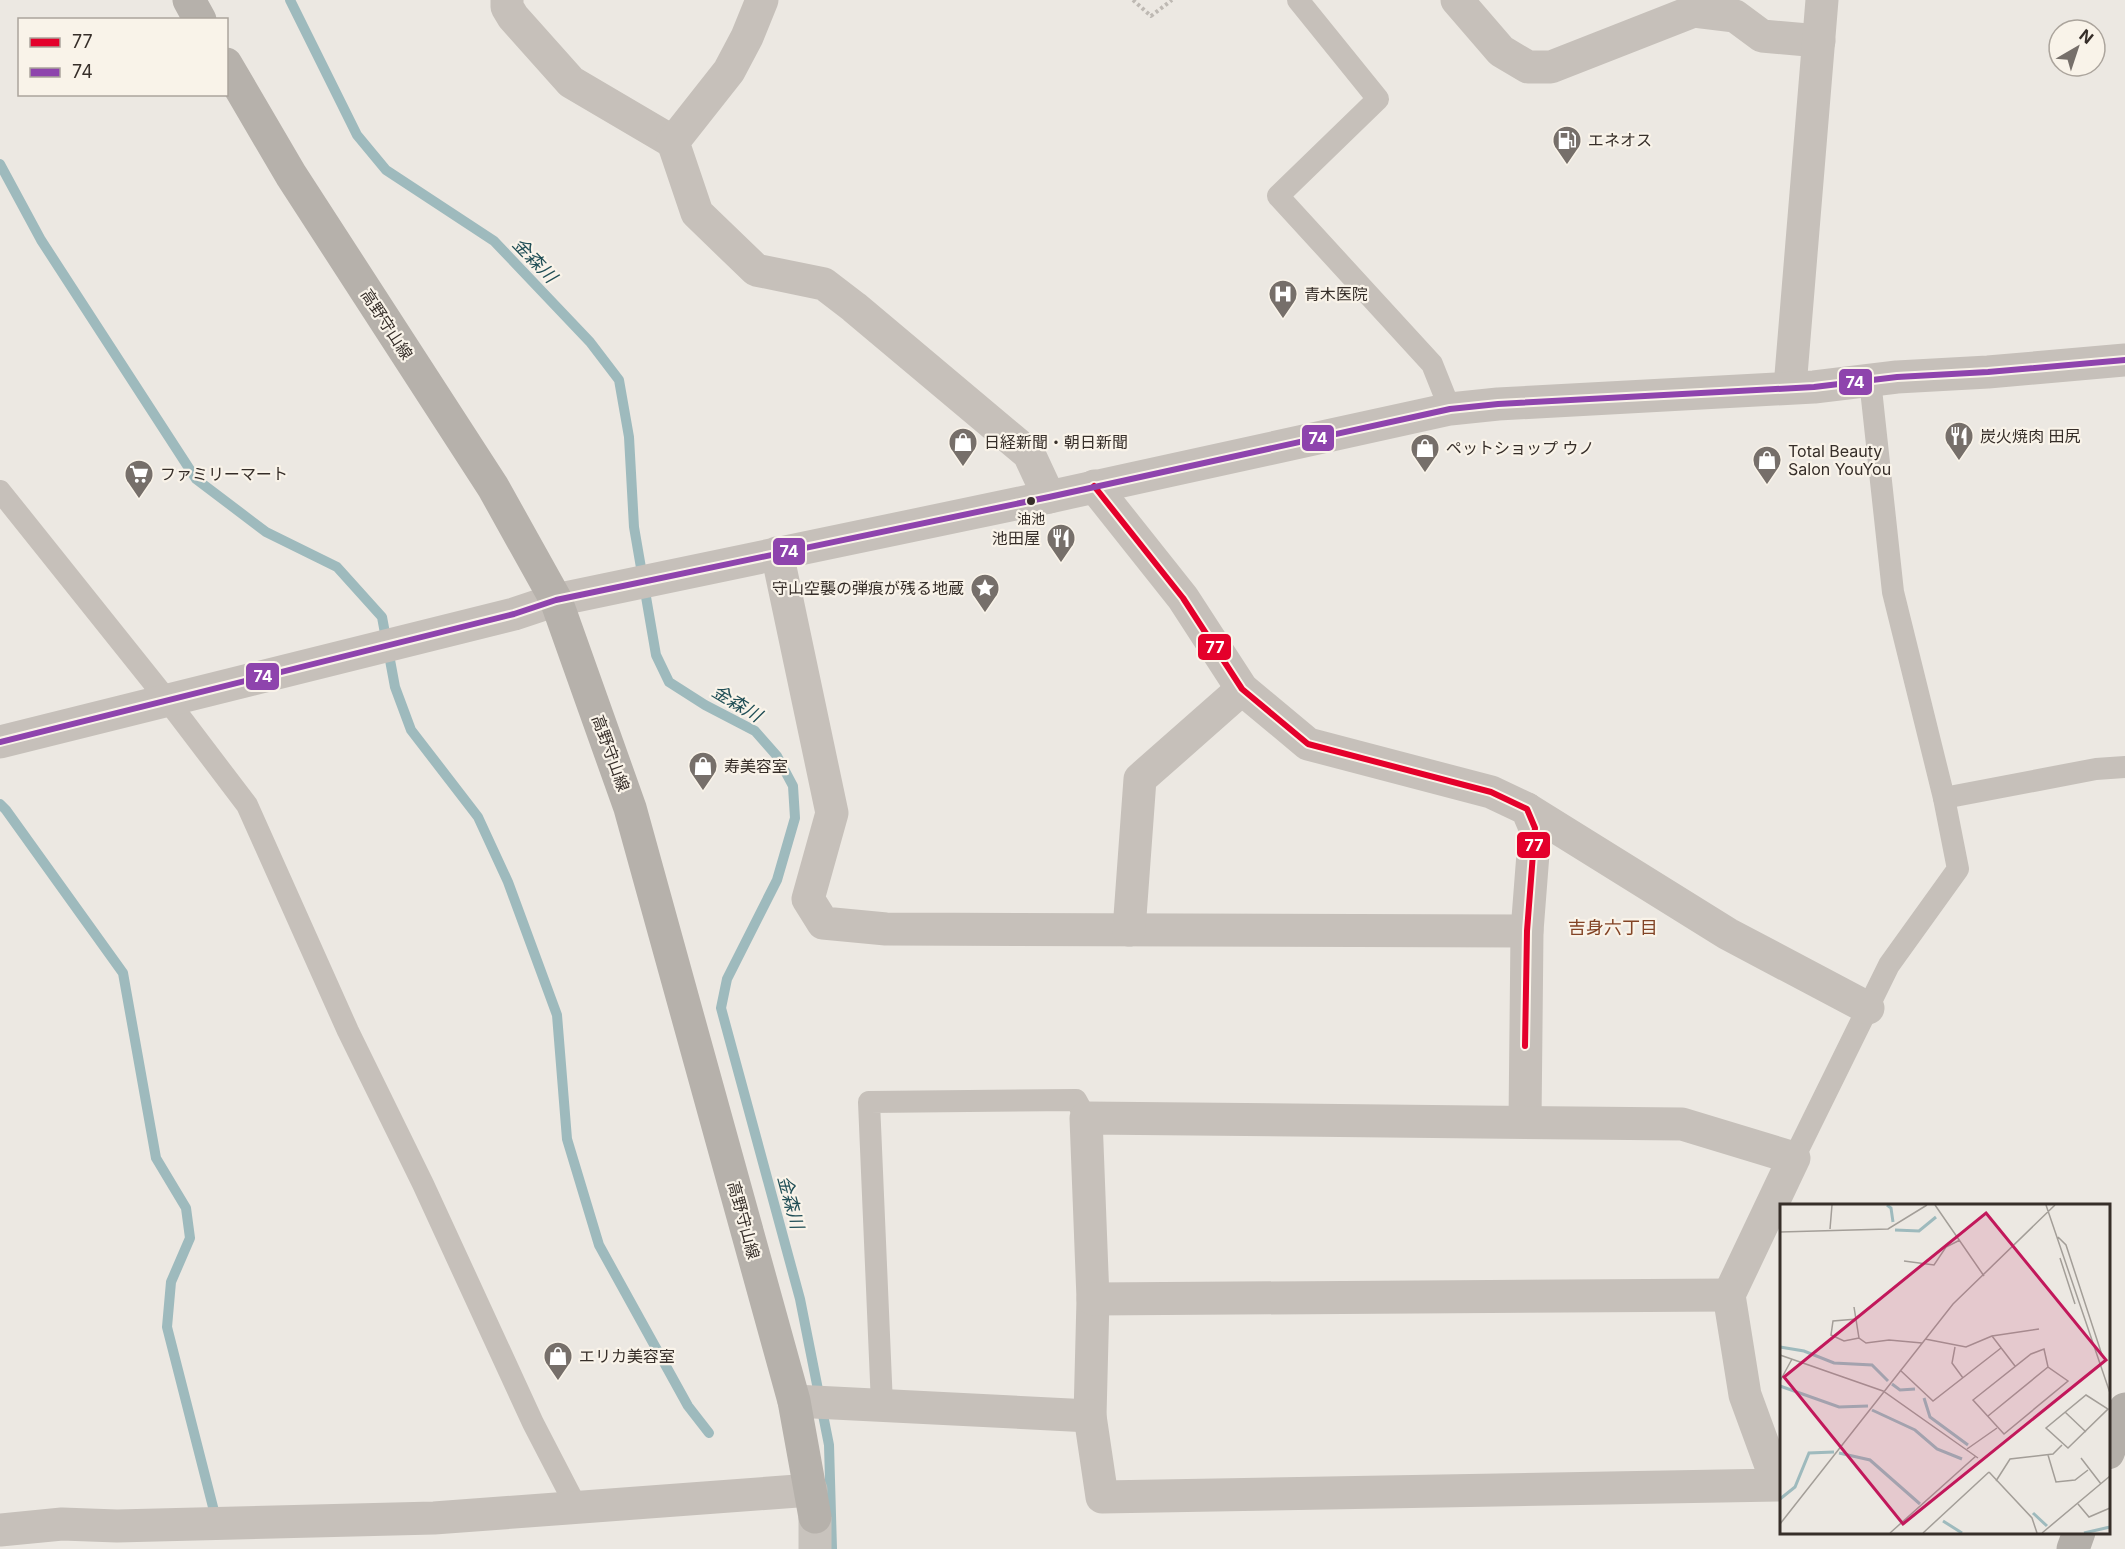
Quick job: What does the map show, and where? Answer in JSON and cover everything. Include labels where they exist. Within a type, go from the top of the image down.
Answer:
[{"type":"main road","points":[[189,0],[199,18]]},
{"type":"main road","name":"高野守山線","points":[[228,67],[291,175],[493,487],[556,600],[630,808],[813,1402],[813,1504]]},
{"type":"main road","points":[[2110,1450],[2125,1409]]},
{"type":"main road","points":[[2073,1549],[2079,1534]]},
{"type":"street","points":[[507,0],[507,7],[513,17],[571,82],[673,142],[697,213],[756,270],[824,284],[854,307],[1029,454],[1049,497]]},
{"type":"street","points":[[1457,0],[1501,51],[1528,67],[1551,67],[1694,11],[1735,16],[1762,36],[1819,41]]},
{"type":"street","points":[[1790,387],[1822,0]]},
{"type":"street","points":[[673,142],[729,71],[747,37],[754,3]]},
{"type":"street","points":[[0,742],[508,615],[556,600],[1049,497],[1450,409],[1498,404],[1814,387],[1870,380],[2125,360]]},
{"type":"street","points":[[1094,486],[1183,598],[1242,689],[1308,744],[1491,792],[1527,809],[1728,934],[1868,1008]]},
{"type":"street","points":[[777,553],[832,813],[808,899],[823,923],[886,929],[1527,932]]},
{"type":"street","points":[[1129,930],[1140,780],[1242,689]]},
{"type":"street","points":[[1525,1122],[1527,932],[1535,828],[1527,809]]},
{"type":"street","points":[[1086,1118],[1525,1122],[1682,1124],[1794,1158],[1729,1295],[1744,1395],[1778,1485],[1102,1497],[1090,1416],[1093,1299],[1086,1118]]},
{"type":"street","points":[[1093,1299],[1729,1295]]},
{"type":"street","points":[[813,1402],[1090,1416]]},
{"type":"street","points":[[0,1530],[62,1524],[117,1526],[434,1518],[577,1508],[813,1504]]},
{"type":"lane","points":[[1298,0],[1378,99],[1278,196],[1432,364],[1450,409]]},
{"type":"lane","points":[[1794,1158],[1889,964],[1958,869],[1944,798],[1893,592],[1870,380]]},
{"type":"lane","points":[[0,491],[168,701],[247,805],[348,1031],[423,1184],[533,1423],[577,1508]]},
{"type":"lane","points":[[1944,798],[2096,769],[2125,767]]},
{"type":"lane","points":[[882,1405],[869,1102],[1076,1100],[1086,1118]]},
{"type":"path","points":[[1133,0],[1150,16],[1172,0]]},
{"type":"waterway","name":"金森川","points":[[290,0],[357,135],[386,170],[494,241],[590,342],[619,380],[629,437],[634,527],[656,655],[669,682],[705,705],[755,731],[777,756],[793,786],[795,818],[777,880],[727,979],[721,1008],[800,1299],[829,1445],[832,1549]]},
{"type":"waterway","points":[[0,164],[41,240],[196,479],[266,532],[337,567],[382,617],[395,687],[411,730],[478,817],[508,882],[557,1015],[567,1139],[599,1245],[688,1406],[709,1433]]},
{"type":"waterway","points":[[0,804],[123,973],[156,1158],[186,1208],[190,1238],[171,1282],[167,1327],[214,1511]]},
{"type":"tunnel","points":[[815,1517],[815,1549]]},
{"type":"transit line","name":"74","points":[[0,742],[514,614],[556,600],[1049,497],[1450,409],[1498,404],[1814,387],[1897,377],[2125,360]]},
{"type":"transit line","name":"77","points":[[1094,486],[1183,598],[1242,689],[1308,744],[1491,792],[1527,809],[1535,828],[1527,931],[1525,1046]]},
{"type":"place","name":"エネオス","points":[[1567,166]]},
{"type":"place","name":"青木医院","points":[[1283,320]]},
{"type":"place","name":"炭火焼肉 田尻","points":[[1959,462]]},
{"type":"place","name":"日経新聞・朝日新聞","points":[[963,468]]},
{"type":"place","name":"ペットショップ ウノ","points":[[1425,474]]},
{"type":"place","name":"Total Beauty Salon YouYou","points":[[1767,486]]},
{"type":"place","name":"ファミリーマート","points":[[139,500]]},
{"type":"place","name":"油池","points":[[1031,501]]},
{"type":"place","name":"池田屋","points":[[1061,564]]},
{"type":"place","name":"守山空襲の弾痕が残る地蔵","points":[[985,614]]},
{"type":"place","name":"寿美容室","points":[[703,792]]},
{"type":"place","name":"エリカ美容室","points":[[558,1382]]},
{"type":"district","name":"吉身六丁目","points":[[1613,927]]}]
